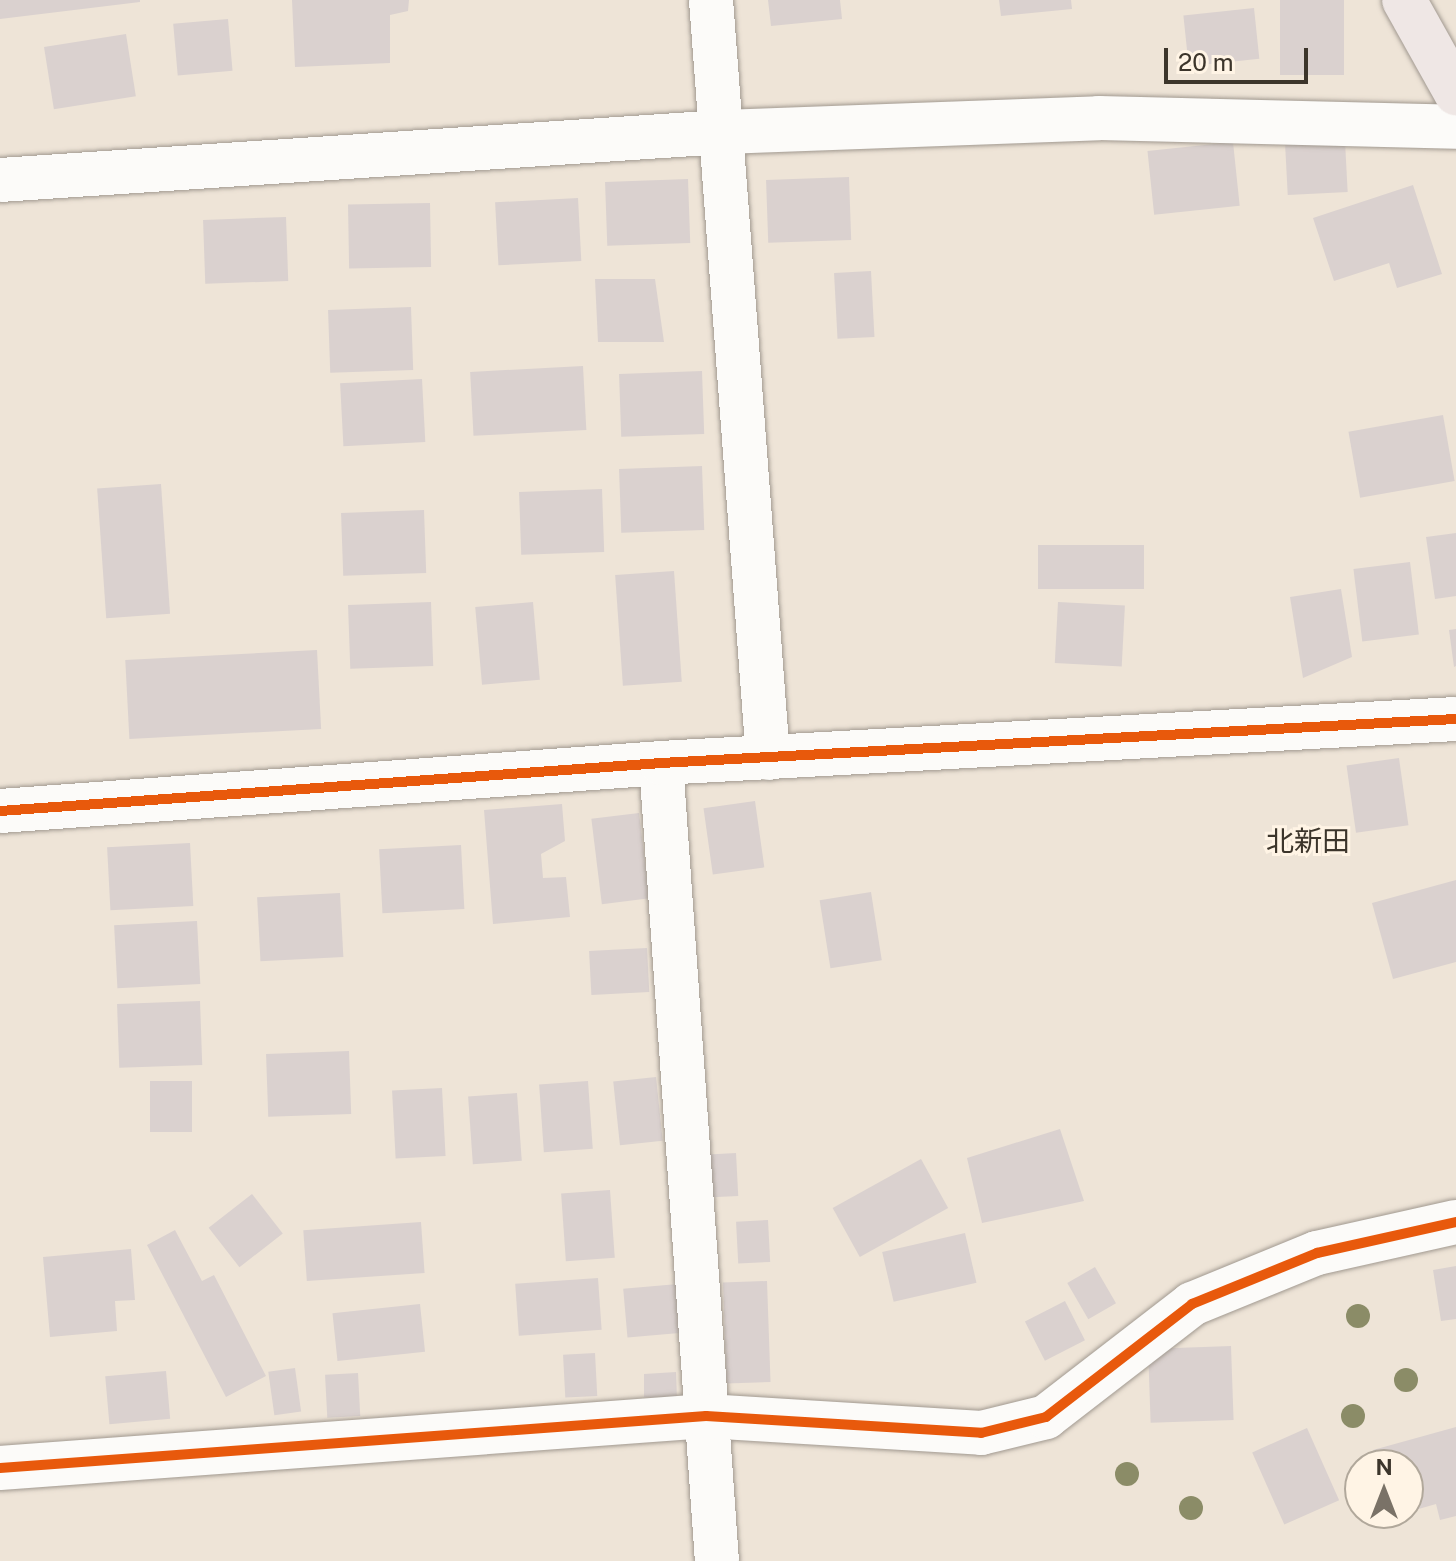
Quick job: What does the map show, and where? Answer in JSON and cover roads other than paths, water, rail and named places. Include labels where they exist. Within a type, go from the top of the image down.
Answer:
[{"type":"main road","points":[[1404,0],[1456,93]]},
{"type":"street","points":[[711,0],[768,758]]},
{"type":"street","points":[[0,180],[723,132],[1099,118],[1456,127]]},
{"type":"street","points":[[0,811],[661,763],[1456,719]]},
{"type":"street","points":[[661,763],[717,1561]]},
{"type":"street","points":[[0,1468],[706,1416],[981,1433],[1046,1417],[1192,1304],[1317,1253],[1456,1222]]},
{"type":"district","name":"北新田","points":[[1308,841]]}]
